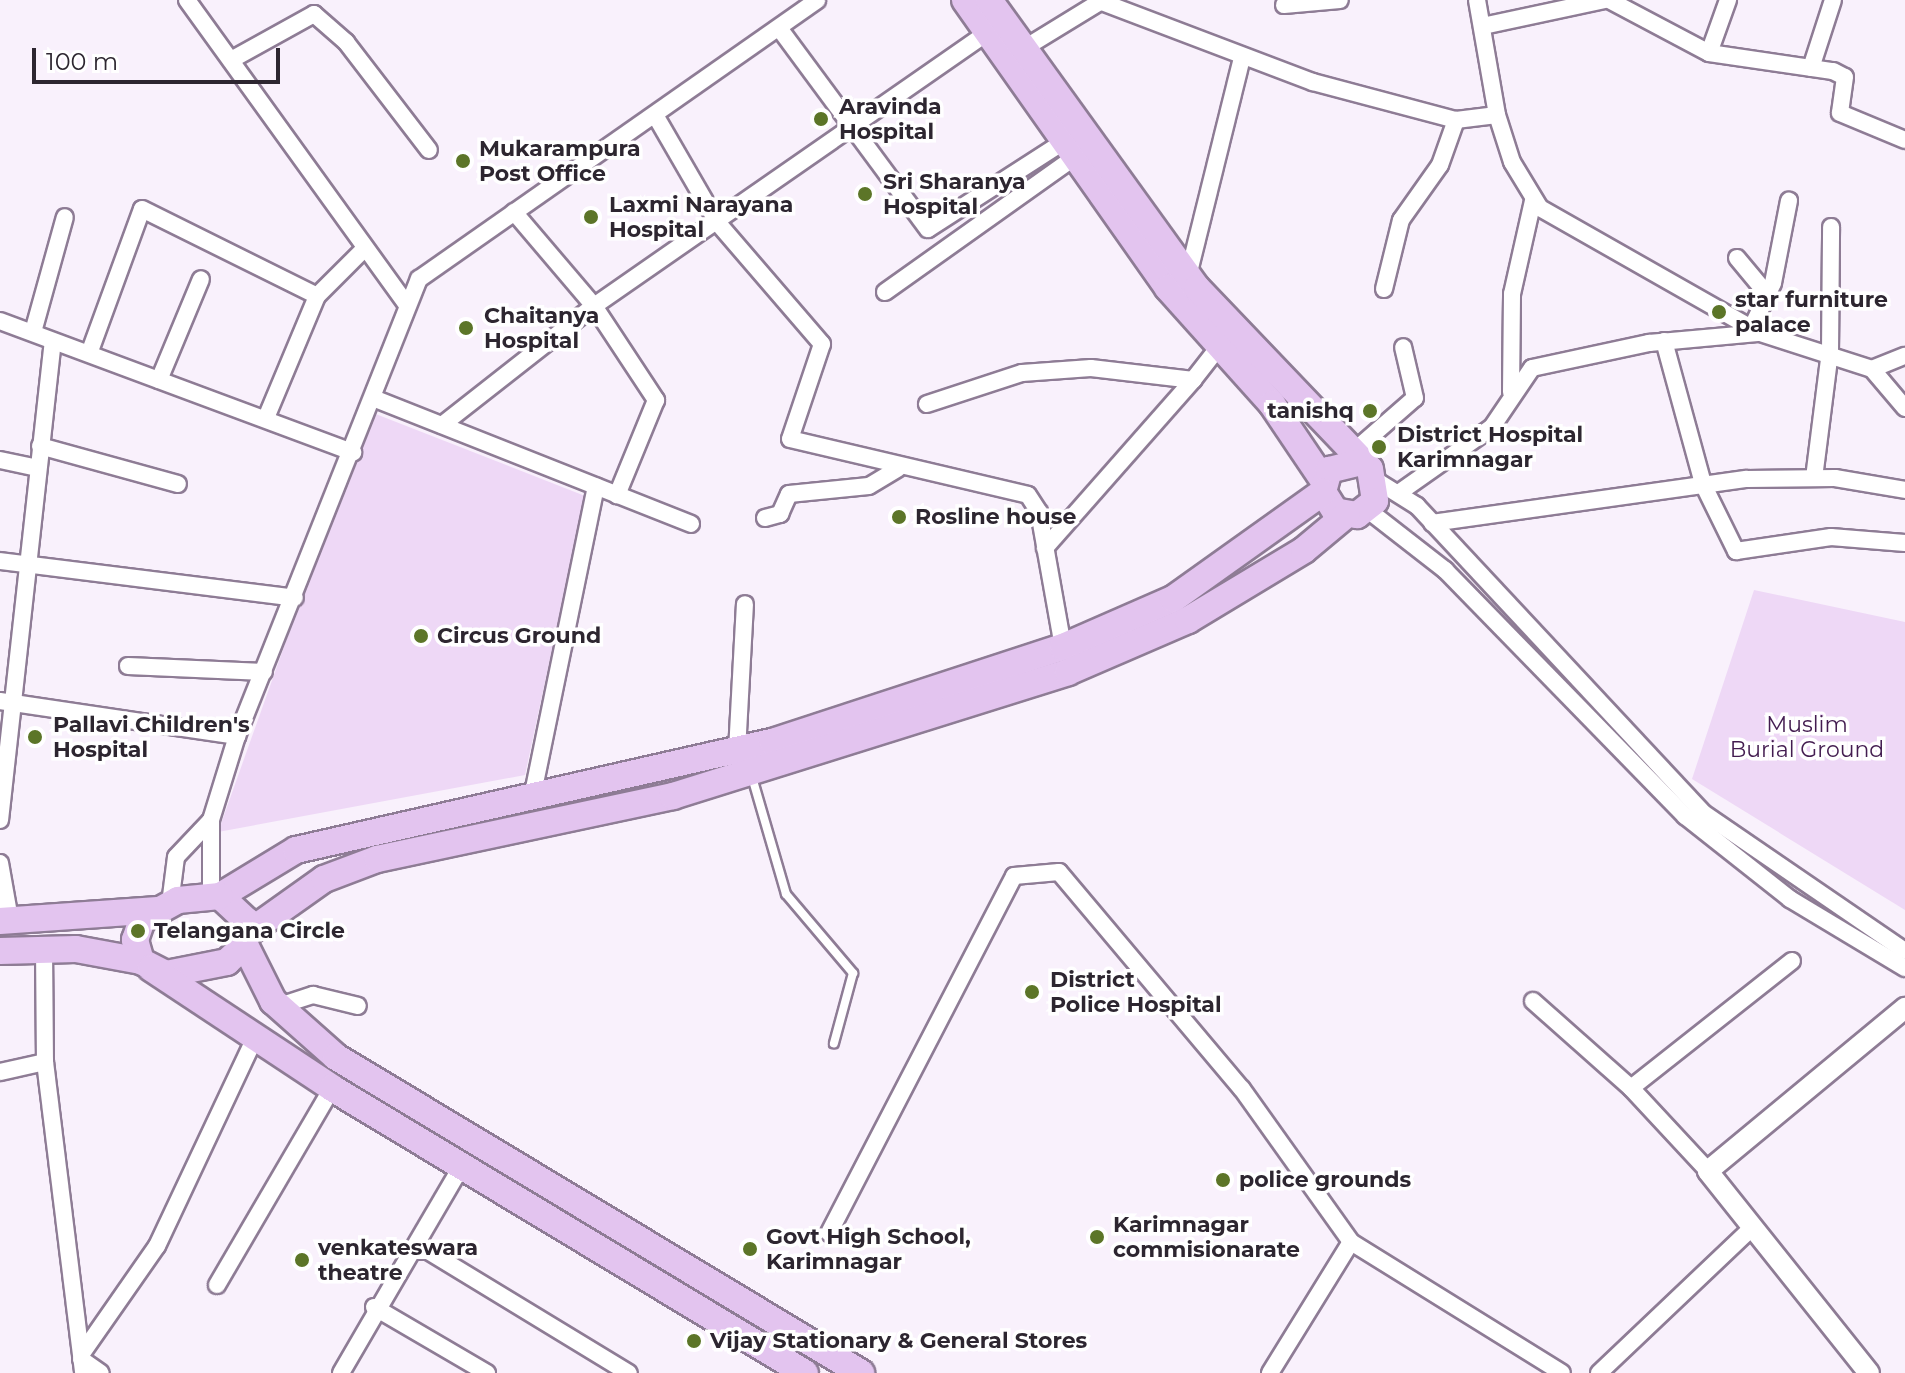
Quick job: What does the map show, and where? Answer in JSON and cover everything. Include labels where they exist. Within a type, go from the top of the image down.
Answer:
[{"type":"main road","points":[[965,0],[1217,349],[1272,404],[1323,486],[1357,512]]},
{"type":"main road","points":[[989,0],[1188,276],[1373,472]]},
{"type":"main road","points":[[0,951],[44,948],[146,965],[209,969],[324,879],[377,859],[744,762],[1063,647],[1173,599],[1323,486],[1338,463],[1373,472]]},
{"type":"main road","points":[[5,920],[164,907],[216,896],[296,850],[532,798],[744,762],[903,728],[1144,642],[1266,574],[1357,512],[1373,472]]},
{"type":"main road","points":[[216,896],[245,912],[246,939],[279,1006],[381,1087],[861,1373]]},
{"type":"main road","points":[[164,907],[136,930],[146,965],[332,1088],[464,1162],[805,1373]]},
{"type":"street","points":[[187,0],[363,250],[408,306]]},
{"type":"street","points":[[216,896],[211,820],[237,736],[295,598],[419,279],[817,0]]},
{"type":"street","points":[[1284,5],[1340,0]]},
{"type":"street","points":[[1477,0],[1497,115],[1533,201],[1605,251],[1755,331],[1830,352],[1872,369],[1905,408]]},
{"type":"street","points":[[1483,26],[1538,4],[1607,0],[1709,53],[1811,68],[1845,77],[1840,113],[1905,140]]},
{"type":"street","points":[[1709,53],[1728,0]]},
{"type":"street","points":[[1811,68],[1833,0]]},
{"type":"street","points":[[1023,49],[1103,1],[1242,57],[1456,120],[1497,115]]},
{"type":"street","points":[[231,60],[314,14],[346,42],[429,150]]},
{"type":"street","points":[[779,28],[857,127],[928,229],[1071,149]]},
{"type":"street","points":[[442,425],[594,306],[857,127],[987,33]]},
{"type":"street","points":[[1188,276],[1242,57]]},
{"type":"street","points":[[655,115],[717,222],[822,344],[790,439],[897,469],[994,483],[1028,495],[1045,548],[1063,647]]},
{"type":"street","points":[[1384,289],[1401,220],[1440,165],[1456,120]]},
{"type":"street","points":[[885,292],[1071,149]]},
{"type":"street","points":[[1511,397],[1512,294],[1533,201]]},
{"type":"street","points":[[1755,331],[1789,201]]},
{"type":"street","points":[[90,351],[142,209],[317,296]]},
{"type":"street","points":[[514,212],[594,306],[656,400],[617,495]]},
{"type":"street","points":[[33,332],[65,217]]},
{"type":"street","points":[[1814,478],[1830,352],[1831,227]]},
{"type":"street","points":[[266,418],[317,296],[363,250]]},
{"type":"street","points":[[1737,258],[1767,294]]},
{"type":"street","points":[[159,380],[201,279]]},
{"type":"street","points":[[0,321],[53,342],[90,351],[353,452]]},
{"type":"street","points":[[1373,472],[1430,470],[1473,445],[1532,368],[1560,357],[1755,331]]},
{"type":"street","points":[[1664,341],[1703,484],[1736,551],[1831,537],[1905,543]]},
{"type":"street","points":[[0,820],[7,702],[53,342]]},
{"type":"street","points":[[1373,472],[1415,398],[1403,347]]},
{"type":"street","points":[[1045,548],[1217,349]]},
{"type":"street","points":[[1872,369],[1905,356]]},
{"type":"street","points":[[927,404],[1022,373],[1091,368],[1193,380]]},
{"type":"street","points":[[373,398],[691,524]]},
{"type":"street","points":[[40,446],[178,484]]},
{"type":"street","points":[[0,460],[37,468]]},
{"type":"street","points":[[765,518],[780,514],[789,494],[869,486],[897,469]]},
{"type":"street","points":[[1373,472],[1432,523],[1702,812],[1905,951]]},
{"type":"street","points":[[1432,523],[1703,484],[1814,478],[1905,490]]},
{"type":"street","points":[[532,798],[596,486]]},
{"type":"street","points":[[1357,512],[1445,570],[1685,816],[1790,899],[1905,968]]},
{"type":"street","points":[[0,561],[295,598]]},
{"type":"street","points":[[744,762],[745,604]]},
{"type":"street","points":[[128,666],[264,672]]},
{"type":"street","points":[[7,702],[237,736]]},
{"type":"street","points":[[164,907],[176,857],[211,820]]},
{"type":"street","points":[[0,863],[5,920]]},
{"type":"street","points":[[829,1233],[1014,876],[1037,869],[1071,883],[1242,1089],[1351,1242],[1562,1373]]},
{"type":"street","points":[[44,948],[45,1062],[82,1361]]},
{"type":"street","points":[[1631,1088],[1792,961]]},
{"type":"street","points":[[279,1006],[313,995],[358,1006]]},
{"type":"street","points":[[1533,1001],[1631,1088],[1708,1171],[1866,1372]]},
{"type":"street","points":[[1708,1171],[1905,1008]]},
{"type":"street","points":[[82,1361],[157,1246],[255,1038]]},
{"type":"street","points":[[0,1072],[45,1062]]},
{"type":"street","points":[[217,1285],[332,1088]]},
{"type":"street","points":[[341,1373],[374,1307],[412,1251],[464,1162]]},
{"type":"street","points":[[1599,1373],[1753,1227]]},
{"type":"street","points":[[1270,1373],[1351,1242]]},
{"type":"street","points":[[412,1251],[428,1251],[629,1373]]},
{"type":"street","points":[[374,1307],[487,1373]]},
{"type":"street","points":[[82,1361],[101,1373]]},
{"type":"lane","points":[[744,762],[786,894],[853,973],[834,1043]]},
{"type":"green space","name":"Circus Ground","points":[[368,411],[585,496],[525,775],[218,832]]},
{"type":"green space","name":"Muslim Burial Ground","points":[[1754,590],[1905,622],[1905,910],[1692,779]]},
{"type":"place","name":"Aravinda Hospital","points":[[821,119]]},
{"type":"place","name":"Mukarampura Post Office","points":[[463,161]]},
{"type":"place","name":"Sri Sharanya Hospital","points":[[865,194]]},
{"type":"place","name":"Laxmi Narayana Hospital","points":[[591,217]]},
{"type":"place","name":"star furniture palace","points":[[1719,312]]},
{"type":"place","name":"Chaitanya Hospital","points":[[466,328]]},
{"type":"place","name":"tanishq","points":[[1370,411]]},
{"type":"place","name":"District Hospital Karimnagar","points":[[1379,447]]},
{"type":"place","name":"Rosline house","points":[[899,517]]},
{"type":"place","name":"Circus Ground","points":[[421,636]]},
{"type":"place","name":"Pallavi Children's Hospital","points":[[35,737]]},
{"type":"place","name":"Telangana Circle","points":[[138,931]]},
{"type":"place","name":"District Police Hospital","points":[[1032,992]]},
{"type":"place","name":"police grounds","points":[[1223,1180]]},
{"type":"place","name":"Karimnagar commisionarate","points":[[1097,1237]]},
{"type":"place","name":"Govt High School, Karimnagar","points":[[750,1249]]},
{"type":"place","name":"venkateswara theatre","points":[[302,1260]]},
{"type":"place","name":"Vijay Stationary & General Stores","points":[[694,1341]]}]
